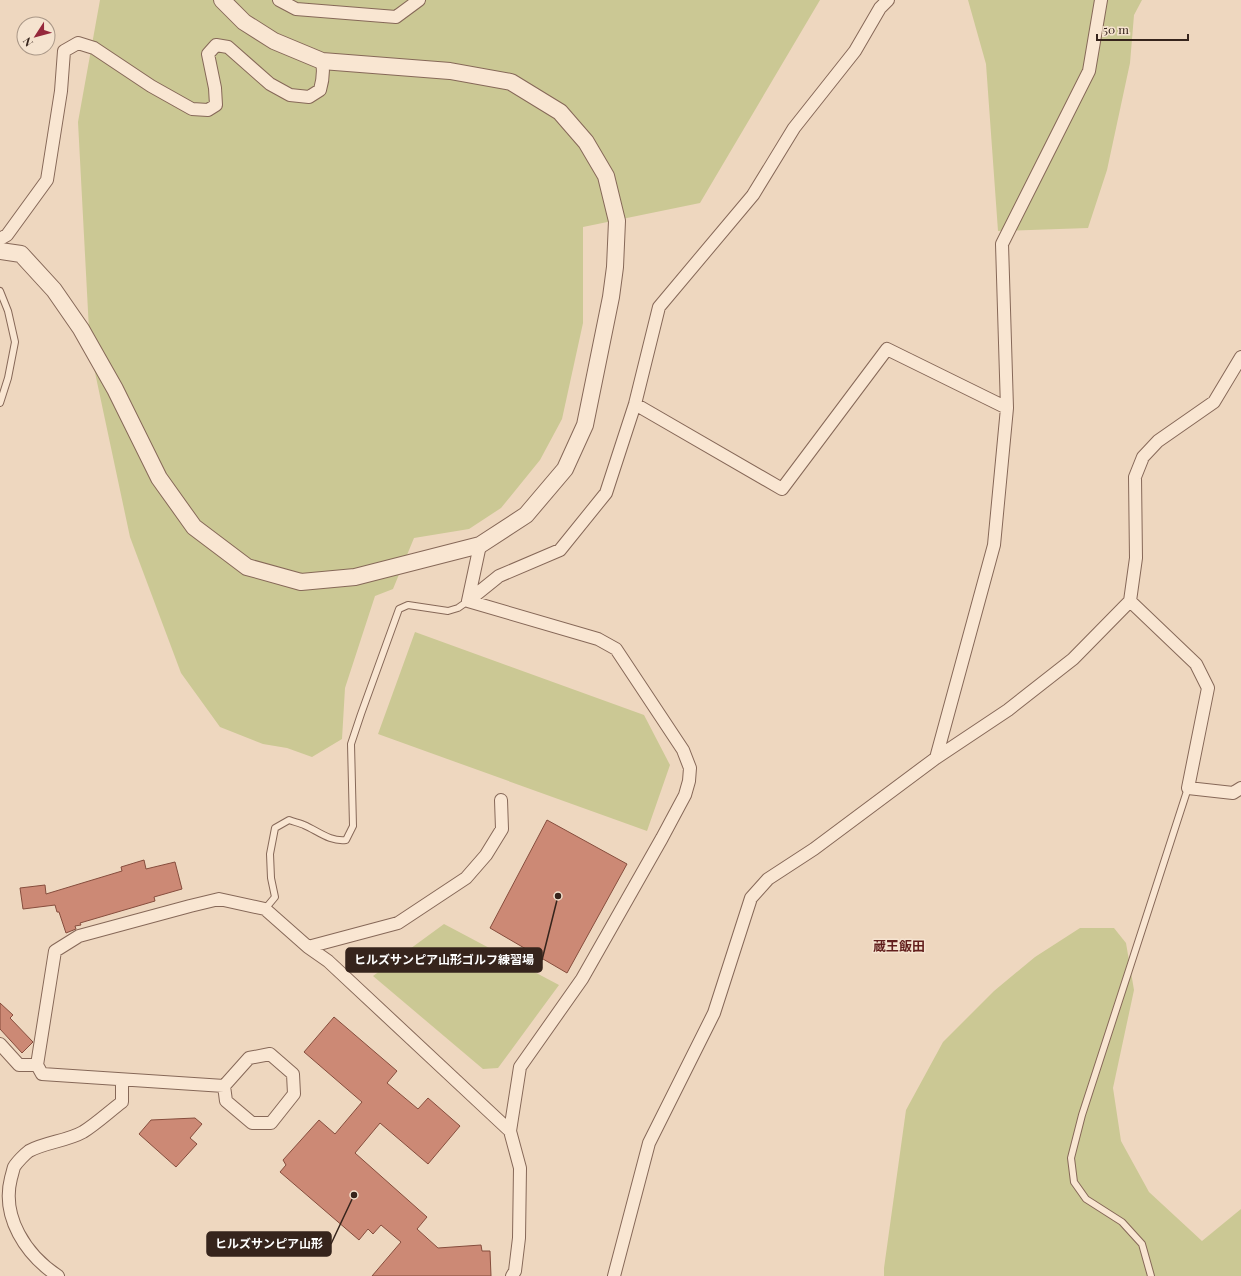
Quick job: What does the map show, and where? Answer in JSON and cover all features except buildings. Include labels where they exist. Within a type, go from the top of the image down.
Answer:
[{"type":"street","points":[[0,251],[21,254],[54,290],[81,329],[116,388],[159,478],[194,527],[247,567],[301,582],[354,577],[480,545],[526,515],[565,469],[585,425],[611,297],[615,267],[617,221],[606,176],[586,142],[560,112],[511,82],[450,71],[322,61],[274,41],[244,22],[222,0]]},
{"type":"street","points":[[279,0],[296,9],[396,17],[419,0]]},
{"type":"street","points":[[468,601],[499,576],[560,550],[606,493],[635,404],[659,307],[753,195],[794,128],[855,51],[880,8],[888,0]]},
{"type":"street","points":[[936,758],[994,545],[1007,408],[1002,244],[1089,71],[1101,0]]},
{"type":"street","points":[[2,234],[46,180],[62,90],[64,51],[78,43],[94,48],[151,86],[192,109],[208,110],[216,105],[215,88],[208,54],[216,45],[228,47],[270,84],[290,95],[309,97],[320,90],[324,70],[322,61]]},
{"type":"street","points":[[635,404],[782,490],[887,349],[1007,408]]},
{"type":"street","points":[[614,1276],[649,1143],[714,1013],[751,898],[768,879],[814,849],[936,758],[1008,710],[1073,659],[1130,601],[1136,558],[1136,477],[1143,457],[1158,441],[1214,402],[1241,357]]},
{"type":"street","points":[[468,601],[480,545]]},
{"type":"street","points":[[468,601],[592,637],[616,649],[683,750],[690,768],[689,781],[685,795],[606,940],[582,979],[520,1067],[510,1131],[520,1168],[519,1238],[514,1272],[512,1276]]},
{"type":"street","points":[[1130,601],[1196,664],[1208,688],[1188,788],[1233,793],[1241,788]]},
{"type":"street","points":[[308,947],[398,923],[466,878],[486,854],[502,829],[501,800]]},
{"type":"street","points":[[224,1086],[42,1074],[37,1065],[55,951],[79,936],[219,899],[265,909],[308,947],[328,961],[510,1131]]},
{"type":"street","points":[[0,1044],[19,1065],[37,1065]]},
{"type":"street","points":[[270,1054],[293,1074],[294,1094],[271,1123],[252,1123],[226,1101],[224,1086],[249,1058],[270,1054]]},
{"type":"street","points":[[58,1276],[37,1259],[27,1246],[11,1217],[9,1204],[10,1185],[14,1167],[28,1152],[83,1132],[122,1102],[122,1080]]},
{"type":"lane","points":[[0,291],[8,311],[15,342],[8,378],[0,403]]},
{"type":"lane","points":[[265,909],[275,897],[271,878],[270,854],[275,828],[289,820],[304,824],[337,841],[346,840],[353,826],[351,744],[399,609],[408,605],[448,611],[458,608],[468,601]]},
{"type":"lane","points":[[1151,1276],[1142,1244],[1122,1222],[1086,1199],[1074,1182],[1071,1158],[1082,1115],[1188,788]]},
{"type":"shaded area","points":[[100,0],[820,0],[700,203],[583,227],[583,323],[562,419],[540,460],[501,508],[469,529],[414,538],[393,589],[375,596],[345,688],[342,739],[312,757],[287,748],[263,744],[220,727],[181,673],[130,537],[90,349],[78,122]]},
{"type":"shaded area","points":[[968,0],[1142,0],[1134,15],[1130,63],[1107,170],[1088,228],[998,231],[986,64]]},
{"type":"shaded area","points":[[415,632],[644,715],[670,765],[647,831],[378,734]]},
{"type":"shaded area","points":[[444,924],[559,985],[498,1068],[483,1069],[373,976]]},
{"type":"shaded area","points":[[1080,928],[1114,928],[1126,943],[1134,990],[1113,1088],[1121,1141],[1149,1192],[1202,1241],[1241,1209],[1241,1276],[884,1276],[906,1110],[943,1042],[994,991],[1035,957]]},
{"type":"place","name":"ヒルズサンピア山形ゴルフ練習場","points":[[558,896]]},
{"type":"place","name":"ヒルズサンピア山形","points":[[354,1195]]},
{"type":"district","name":"蔵王飯田","points":[[899,946]]}]
